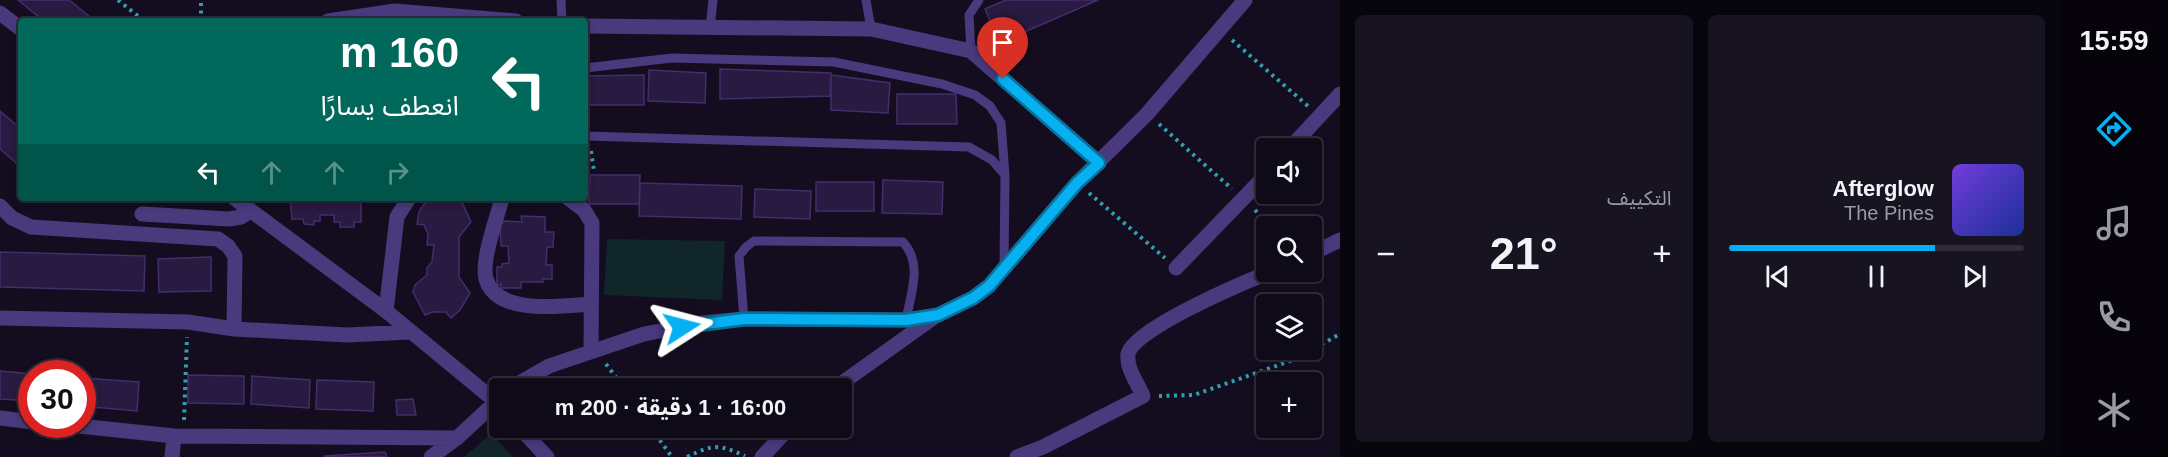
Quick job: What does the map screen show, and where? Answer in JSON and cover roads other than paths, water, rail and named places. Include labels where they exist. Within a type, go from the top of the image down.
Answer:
[{"type":"street","points":[[849,378],[938,315],[973,298],[989,286],[1077,183],[1147,114],[1245,0]]},
{"type":"street","points":[[348,18],[395,11],[480,18]]},
{"type":"street","points":[[0,13],[18,27]]},
{"type":"street","points":[[588,26],[871,28],[971,51],[1099,163]]},
{"type":"street","points":[[1299,138],[1340,94]]},
{"type":"street","points":[[1176,268],[1256,186]]},
{"type":"street","points":[[238,201],[386,310],[410,332],[489,394]]},
{"type":"street","points":[[386,310],[397,218],[407,201]]},
{"type":"street","points":[[501,201],[487,256],[486,278],[493,290],[512,302],[531,308],[591,304]]},
{"type":"street","points":[[572,201],[584,210],[592,223],[591,352]]},
{"type":"street","points":[[0,206],[12,218],[31,227],[218,239],[228,246],[235,256],[234,329]]},
{"type":"street","points":[[142,214],[229,219],[241,217],[250,211]]},
{"type":"street","points":[[1322,249],[1340,240]]},
{"type":"street","points":[[1017,457],[1043,447],[1143,396],[1128,363],[1128,351],[1137,340],[1205,298],[1256,278]]},
{"type":"street","points":[[528,378],[549,366],[644,334],[701,323],[744,319],[906,320],[938,315]]},
{"type":"street","points":[[0,318],[188,322],[234,329],[346,335],[410,332]]},
{"type":"street","points":[[431,457],[457,438],[489,409]]},
{"type":"street","points":[[0,418],[18,420]]},
{"type":"street","points":[[96,428],[179,436],[457,438]]},
{"type":"street","points":[[172,457],[179,436]]},
{"type":"street","points":[[529,438],[547,457]]},
{"type":"street","points":[[762,457],[780,438]]},
{"type":"lane","points":[[561,0],[562,18]]},
{"type":"lane","points":[[710,28],[713,0]]},
{"type":"lane","points":[[866,0],[871,28]]},
{"type":"lane","points":[[971,51],[969,15],[979,0]]},
{"type":"lane","points":[[588,68],[672,58],[834,62],[942,84],[975,95],[990,106],[1001,123],[1005,175],[1004,269]]},
{"type":"lane","points":[[588,136],[969,147],[992,160],[1005,175]]},
{"type":"lane","points":[[744,319],[739,256],[754,241],[903,242],[910,250],[915,268],[906,320]]}]
